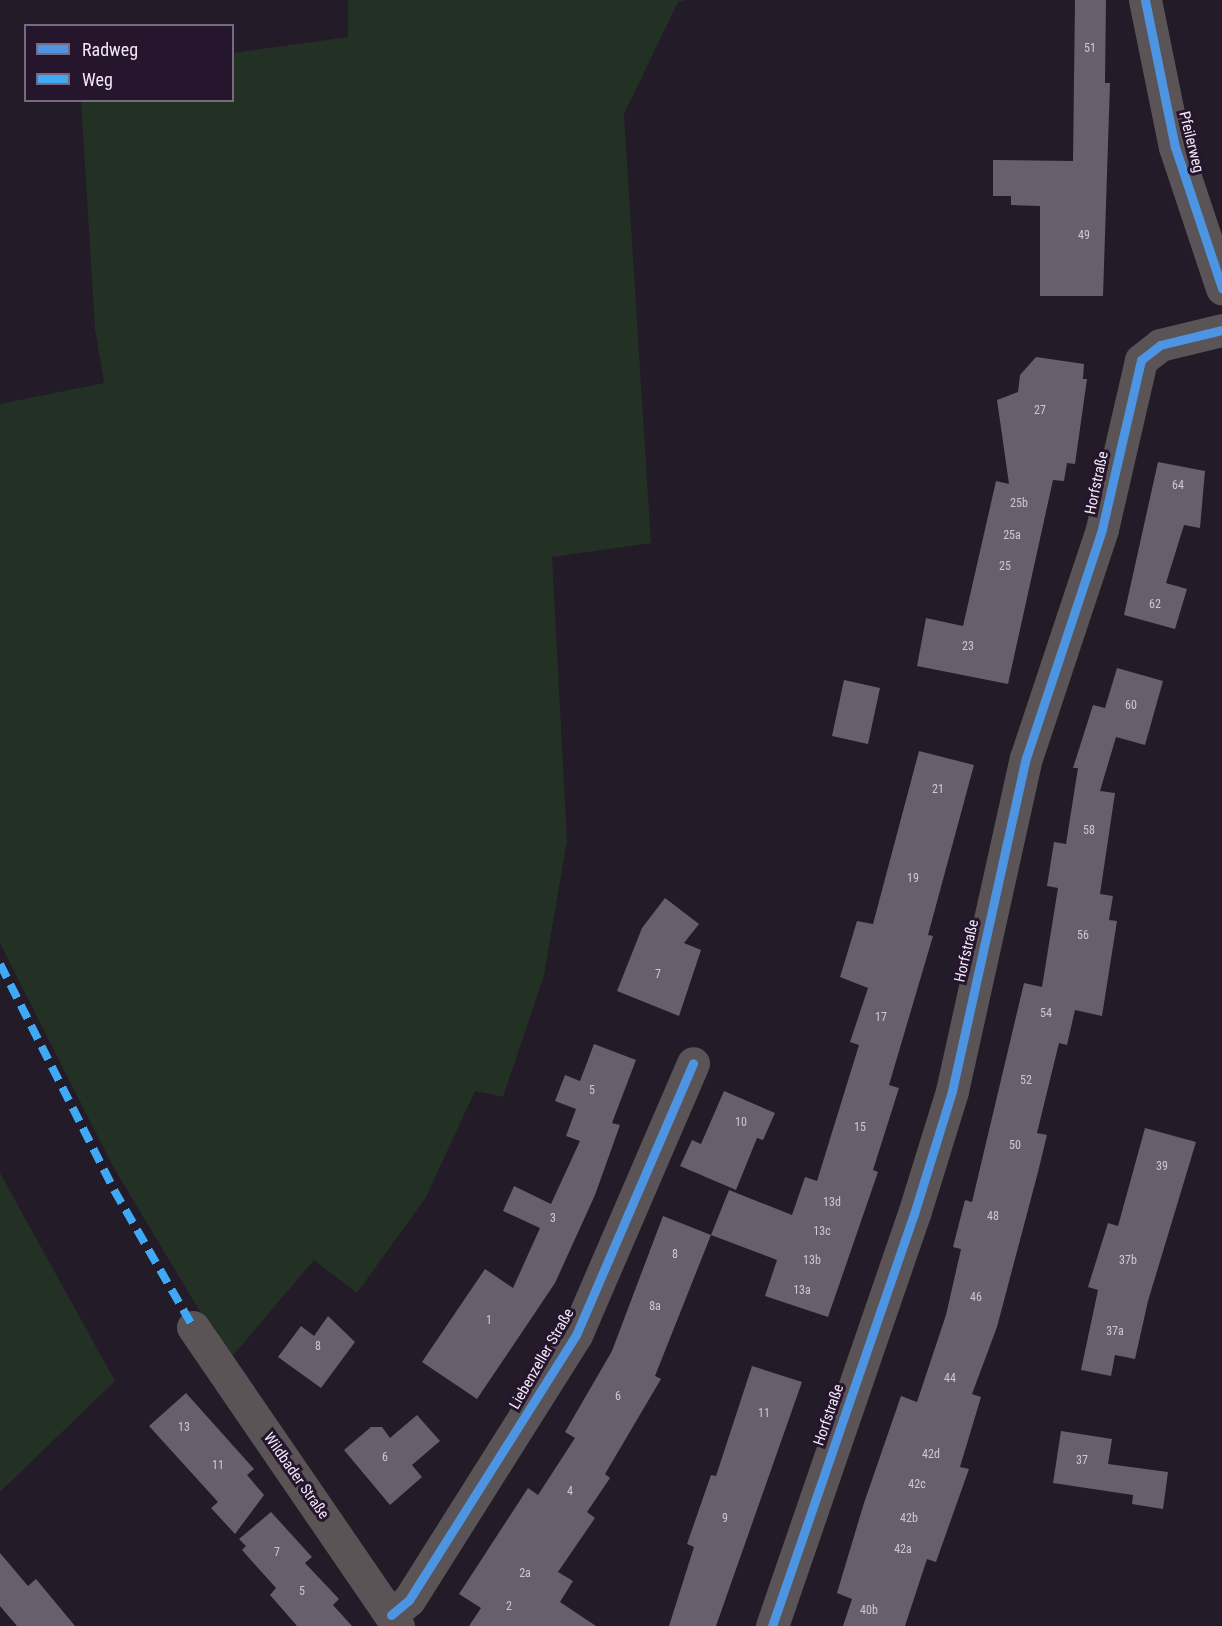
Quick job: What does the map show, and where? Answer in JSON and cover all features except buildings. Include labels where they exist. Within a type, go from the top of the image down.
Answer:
[{"type":"street","name":"Pfeilerweg","points":[[1145,0],[1175,147],[1222,288]]},
{"type":"street","name":"Horfstraße","points":[[772,1626],[914,1214],[952,1091],[1026,758],[1102,529],[1141,360],[1160,345],[1222,330]]},
{"type":"street","name":"Liebenzeller Straße","points":[[395,1620],[576,1335],[693,1063]]},
{"type":"street","name":"Wildbader Straße","points":[[193,1327],[395,1620]]},
{"type":"green space","points":[[348,0],[685,0],[678,2],[624,114],[651,543],[552,557],[567,840],[544,975],[503,1097],[475,1091],[426,1197],[357,1293],[314,1260],[229,1360],[111,1163],[0,943],[0,404],[104,383],[95,329],[81,102],[234,102],[234,53],[348,37]]},
{"type":"green space","points":[[0,1173],[115,1381],[0,1492]]},
{"type":"marked path","points":[[0,964],[114,1190],[193,1327]]},
{"type":"cycle path","points":[[1145,0],[1175,147],[1222,288]]},
{"type":"cycle path","points":[[772,1626],[914,1214],[952,1091],[1026,758],[1102,529],[1141,360],[1160,345],[1222,330]]},
{"type":"cycle path","points":[[391,1615],[409,1600],[576,1335],[693,1063]]}]
